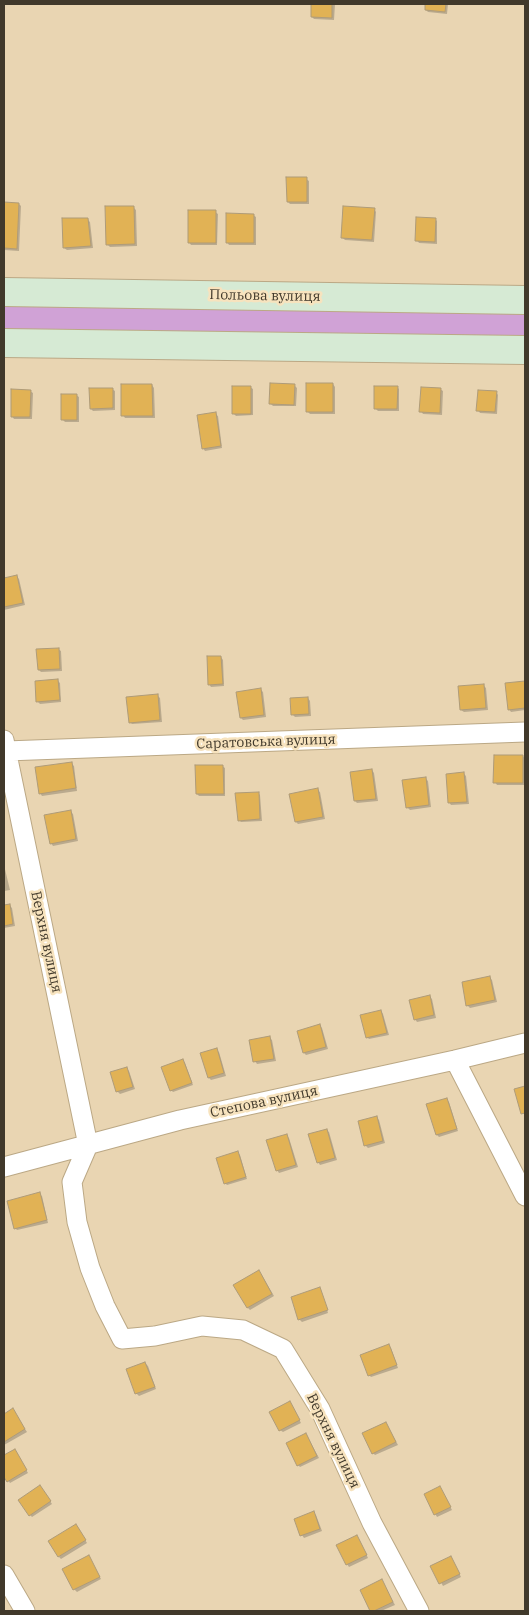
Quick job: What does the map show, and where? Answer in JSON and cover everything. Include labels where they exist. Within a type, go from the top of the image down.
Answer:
[{"type":"main road","name":"Польова вулиця","points":[[4,292],[525,300]]},
{"type":"main road","points":[[4,343],[525,350]]},
{"type":"street","name":"Саратовська вулиця","points":[[5,746],[525,732]]},
{"type":"street","name":"Верхня вулиця","points":[[5,746],[88,1145],[72,1182],[77,1222],[90,1268],[105,1306],[122,1339],[155,1336],[202,1326],[243,1330],[283,1349],[320,1409],[372,1523],[420,1611]]},
{"type":"street","name":"Степова вулиця","points":[[4,1167],[180,1120],[525,1043]]},
{"type":"street","points":[[455,1060],[525,1196]]},
{"type":"street","points":[[4,1575],[25,1611]]},
{"type":"shaded area","points":[[4,304],[525,312],[525,341],[4,336]]},
{"type":"building","points":[[311,4],[332,4],[332,18],[311,17]]},
{"type":"building","points":[[425,4],[446,4],[445,12],[425,10]]},
{"type":"building","points":[[286,177],[307,177],[307,202],[287,202]]},
{"type":"building","points":[[4,202],[19,203],[17,249],[4,248]]},
{"type":"building","points":[[105,206],[134,206],[135,244],[106,245]]},
{"type":"building","points":[[343,206],[375,208],[372,240],[341,238]]},
{"type":"building","points":[[188,210],[216,210],[216,243],[188,243]]},
{"type":"building","points":[[226,213],[254,214],[254,243],[226,243]]},
{"type":"building","points":[[416,217],[436,218],[435,242],[415,241]]},
{"type":"building","points":[[62,218],[88,218],[91,246],[63,248]]},
{"type":"building","points":[[270,383],[295,384],[294,405],[269,404]]},
{"type":"building","points":[[306,383],[333,383],[333,412],[306,412]]},
{"type":"building","points":[[121,384],[152,384],[153,416],[121,416]]},
{"type":"building","points":[[232,386],[251,386],[251,414],[232,414]]},
{"type":"building","points":[[374,386],[398,386],[397,409],[374,409]]},
{"type":"building","points":[[421,387],[441,388],[440,413],[419,412]]},
{"type":"building","points":[[89,388],[113,388],[113,408],[90,409]]},
{"type":"building","points":[[11,389],[31,390],[30,417],[11,417]]},
{"type":"building","points":[[478,390],[497,391],[495,412],[476,411]]},
{"type":"building","points":[[61,394],[77,394],[77,420],[61,420]]},
{"type":"building","points":[[216,412],[221,446],[202,449],[197,415]]},
{"type":"building","points":[[17,575],[23,603],[4,607],[4,578]]},
{"type":"building","points":[[59,648],[60,669],[38,670],[36,649]]},
{"type":"building","points":[[207,656],[221,656],[223,684],[208,685]]},
{"type":"building","points":[[58,679],[60,700],[36,702],[35,681]]},
{"type":"building","points":[[525,681],[525,708],[508,710],[505,683]]},
{"type":"building","points":[[484,684],[486,708],[460,710],[458,686]]},
{"type":"building","points":[[261,688],[264,715],[240,718],[236,692]]},
{"type":"building","points":[[158,694],[160,720],[129,723],[126,697]]},
{"type":"building","points":[[308,697],[309,714],[291,715],[290,698]]},
{"type":"building","points":[[494,755],[523,755],[523,783],[493,783]]},
{"type":"building","points":[[72,762],[76,788],[39,794],[35,767]]},
{"type":"building","points":[[195,765],[223,765],[224,794],[196,794]]},
{"type":"building","points":[[372,769],[376,799],[354,801],[350,772]]},
{"type":"building","points":[[464,772],[467,802],[448,803],[446,774]]},
{"type":"building","points":[[426,777],[429,805],[406,808],[402,780]]},
{"type":"building","points":[[318,788],[323,817],[295,822],[289,794]]},
{"type":"building","points":[[259,792],[260,819],[238,821],[235,793]]},
{"type":"building","points":[[71,810],[76,839],[50,844],[44,815]]},
{"type":"building","points":[[10,904],[13,924],[4,926],[4,905]]},
{"type":"building","points":[[490,976],[495,1000],[466,1006],[462,982]]},
{"type":"building","points":[[430,995],[434,1015],[414,1020],[409,1000]]},
{"type":"building","points":[[381,1010],[387,1033],[366,1038],[360,1015]]},
{"type":"building","points":[[320,1024],[326,1047],[303,1053],[297,1031]]},
{"type":"building","points":[[270,1036],[274,1059],[253,1062],[249,1040]]},
{"type":"building","points":[[217,1048],[224,1073],[208,1078],[200,1053]]},
{"type":"building","points":[[183,1059],[192,1083],[170,1091],[161,1067]]},
{"type":"building","points":[[127,1067],[133,1087],[116,1092],[110,1072]]},
{"type":"building","points":[[525,1086],[525,1113],[521,1114],[514,1089]]},
{"type":"building","points":[[447,1098],[457,1129],[436,1135],[426,1104]]},
{"type":"building","points":[[377,1116],[383,1141],[364,1146],[358,1121]]},
{"type":"building","points":[[327,1129],[335,1158],[317,1163],[308,1134]]},
{"type":"building","points":[[287,1134],[296,1165],[276,1171],[266,1140]]},
{"type":"building","points":[[238,1151],[246,1177],[224,1184],[216,1158]]},
{"type":"building","points":[[40,1192],[47,1220],[14,1229],[7,1201]]},
{"type":"building","points":[[259,1270],[272,1294],[247,1308],[233,1285]]},
{"type":"building","points":[[320,1287],[328,1310],[298,1320],[291,1297]]},
{"type":"building","points":[[389,1344],[397,1365],[368,1376],[360,1355]]},
{"type":"building","points":[[145,1362],[155,1387],[135,1394],[126,1369]]},
{"type":"building","points":[[290,1401],[300,1420],[279,1431],[269,1412]]},
{"type":"building","points":[[13,1408],[25,1429],[4,1442],[4,1414]]},
{"type":"building","points":[[386,1422],[396,1442],[372,1454],[362,1433]]},
{"type":"building","points":[[306,1433],[317,1456],[297,1466],[286,1443]]},
{"type":"building","points":[[15,1449],[27,1470],[7,1482],[4,1477],[4,1455]]},
{"type":"building","points":[[40,1485],[51,1501],[29,1516],[18,1500]]},
{"type":"building","points":[[440,1486],[451,1507],[434,1515],[424,1494]]},
{"type":"building","points":[[314,1511],[320,1529],[300,1536],[294,1519]]},
{"type":"building","points":[[76,1524],[86,1540],[58,1557],[48,1541]]},
{"type":"building","points":[[357,1535],[367,1555],[346,1565],[336,1545]]},
{"type":"building","points":[[89,1555],[100,1577],[73,1590],[62,1569]]},
{"type":"building","points":[[451,1556],[460,1574],[439,1584],[430,1566]]},
{"type":"building","points":[[382,1579],[393,1602],[370,1611],[360,1590]]}]
